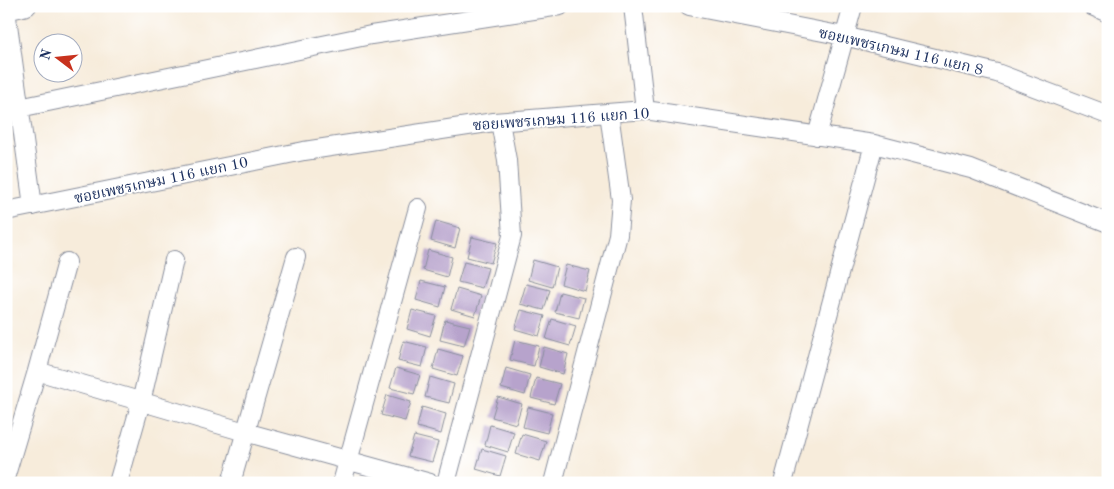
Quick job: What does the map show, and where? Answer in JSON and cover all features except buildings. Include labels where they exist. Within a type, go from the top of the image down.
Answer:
[{"type":"street","points":[[26,6],[6,10],[34,206]]},
{"type":"street","points":[[19,108],[371,35],[560,6]]},
{"type":"street","points":[[633,6],[645,110]]},
{"type":"street","name":"ซอยเพชรเกษม 116 แยก 8","points":[[689,6],[844,36],[996,73],[1108,115]]},
{"type":"street","points":[[818,136],[853,6]]},
{"type":"street","points":[[1092,6],[1108,13]]},
{"type":"street","name":"ซอยเพชรเกษม 116 แยก 10","points":[[6,211],[304,151],[500,122],[645,110],[874,144],[971,169],[1108,223]]},
{"type":"street","points":[[553,483],[618,235],[621,200],[609,113]]},
{"type":"street","points":[[446,483],[512,236],[508,168],[500,122]]},
{"type":"street","points":[[783,483],[874,144]]},
{"type":"street","points":[[342,483],[418,208]]},
{"type":"street","points":[[231,483],[296,256]]},
{"type":"street","points":[[118,483],[140,402],[174,260]]},
{"type":"street","points":[[6,475],[37,371],[66,262]]},
{"type":"street","points":[[37,371],[245,432],[430,483]]}]
